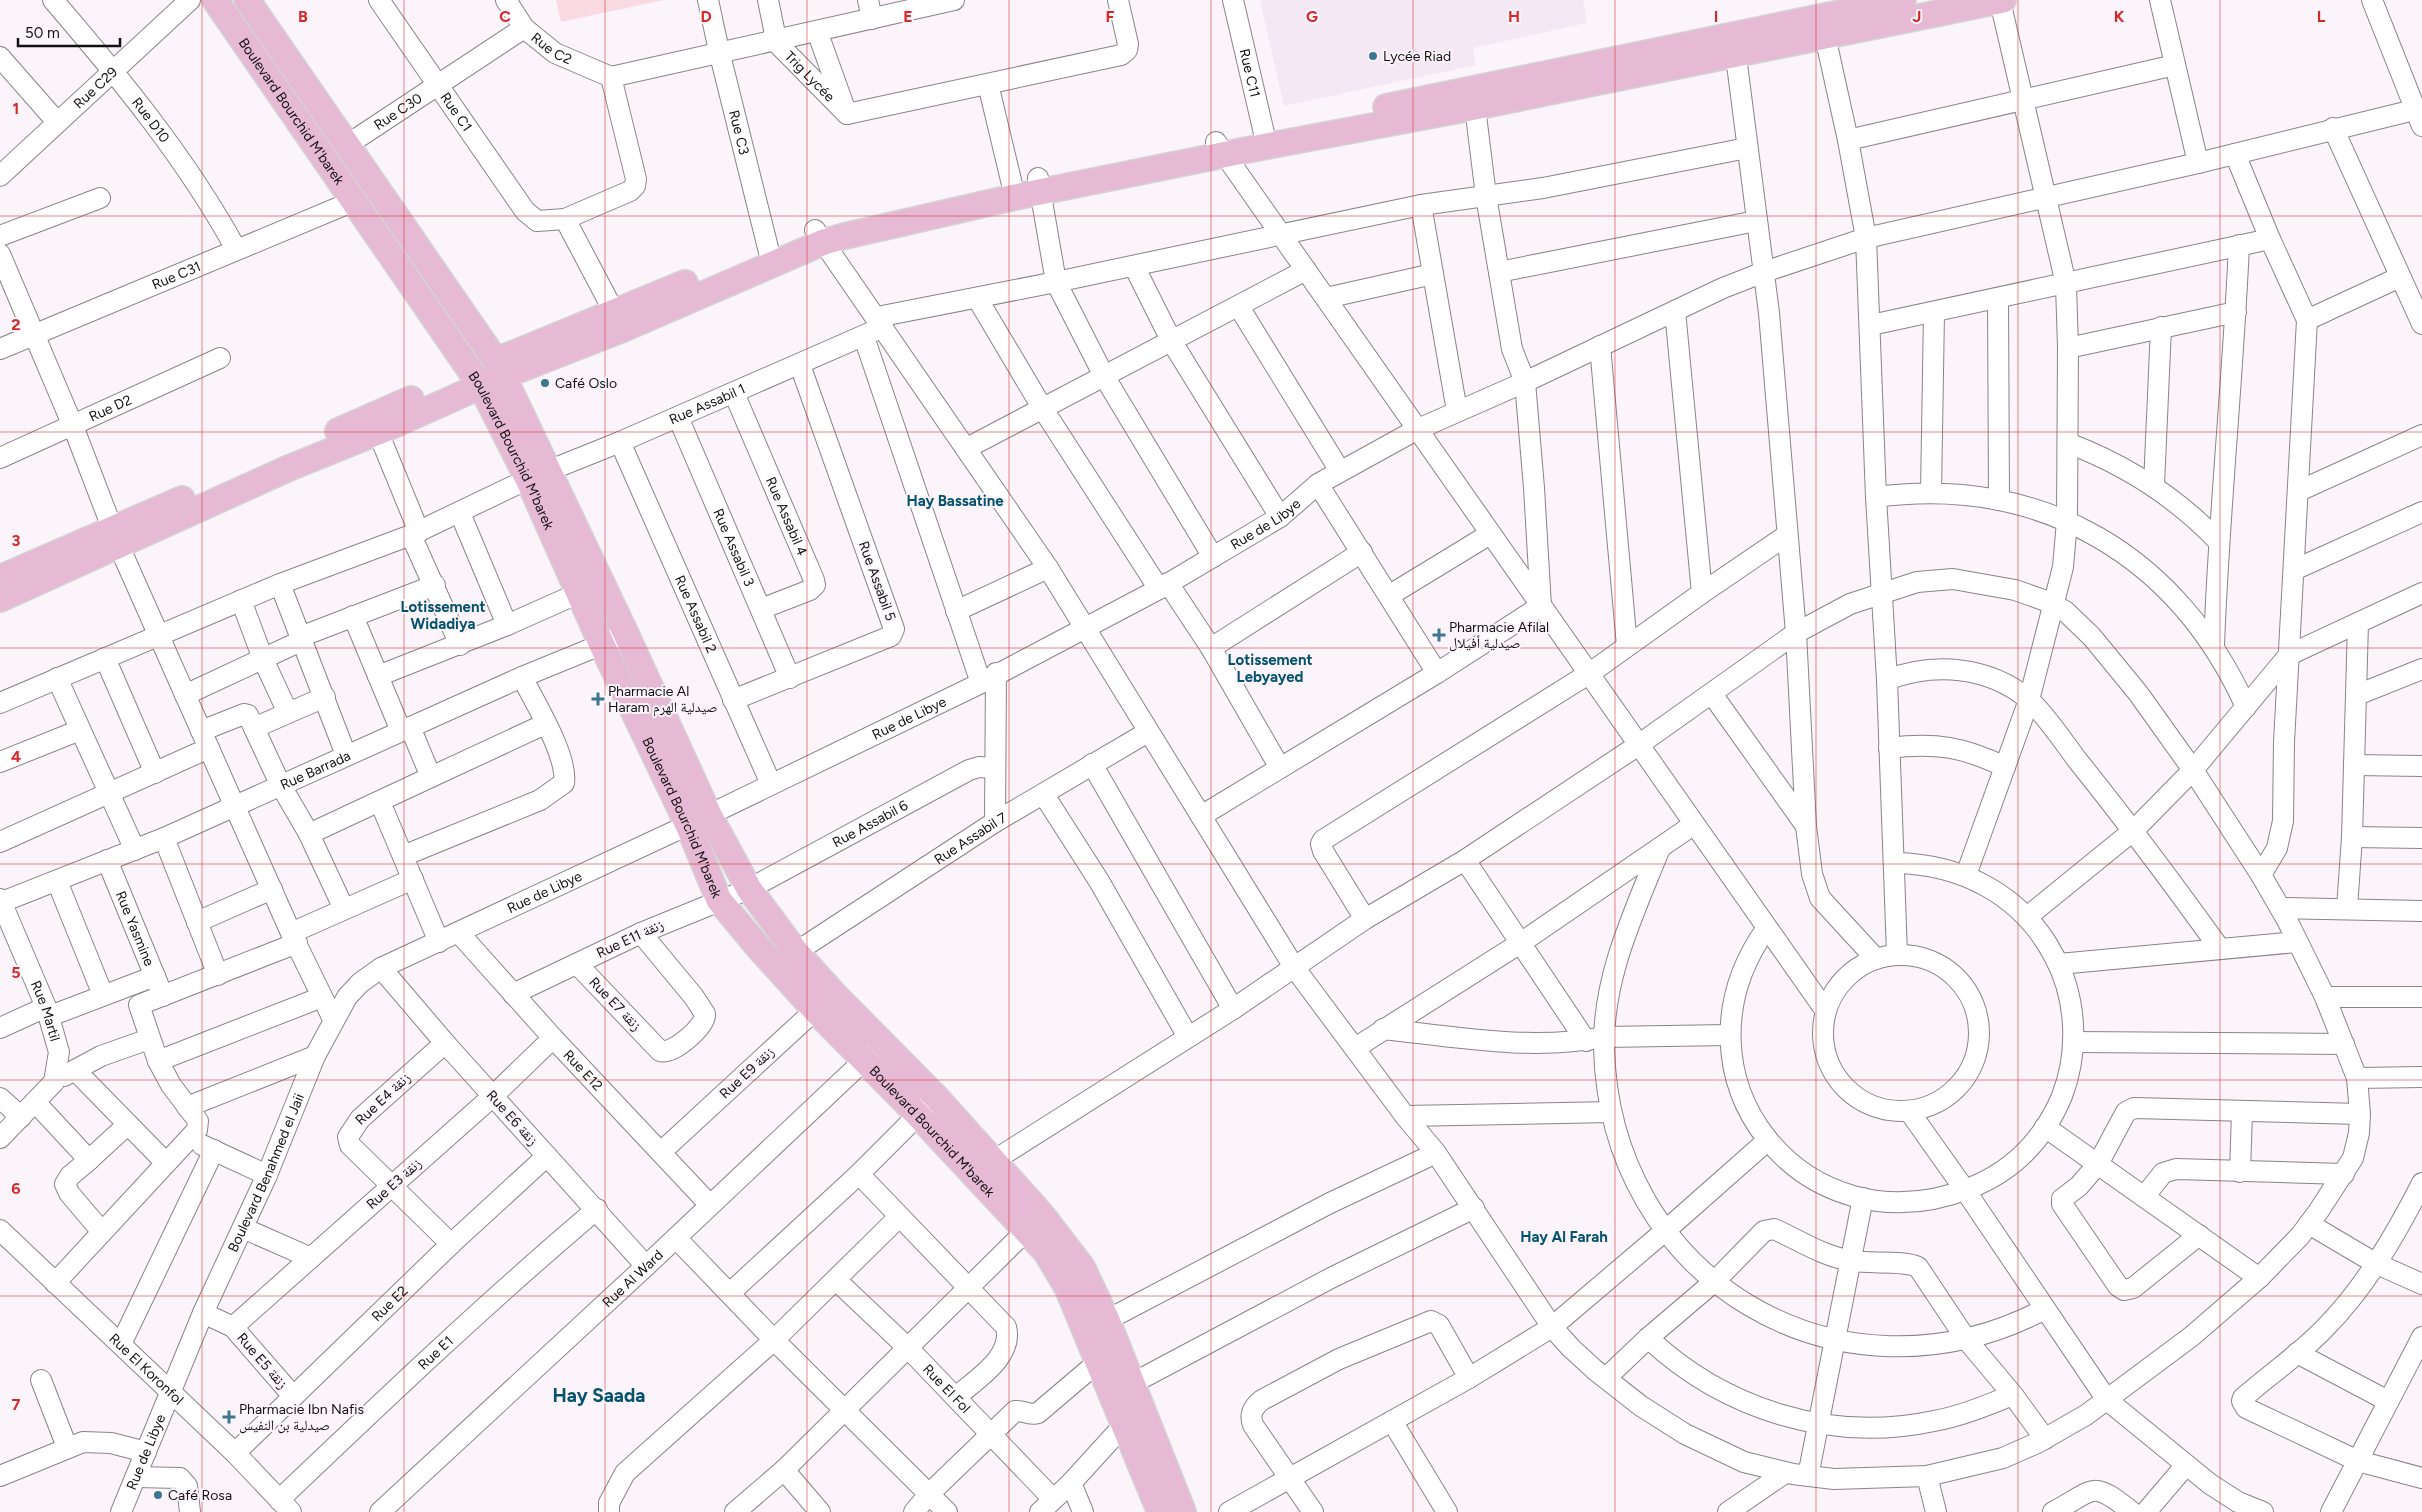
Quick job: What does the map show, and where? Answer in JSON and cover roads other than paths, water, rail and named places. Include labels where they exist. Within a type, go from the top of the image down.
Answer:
[{"type":"main road","name":"Boulevard Bourchid M'barek","points":[[215,0],[349,194],[488,374]]},
{"type":"main road","name":"Boulevard Bourchid M'barek","points":[[247,0],[366,171],[488,374],[539,475],[626,634],[698,820],[719,900],[758,947],[824,1002],[873,1051],[936,1097],[993,1160],[1034,1223],[1046,1252],[1067,1287],[1098,1362],[1133,1420],[1183,1512]]},
{"type":"main road","points":[[1265,139],[1475,107],[1734,44],[1903,0]]},
{"type":"main road","points":[[0,599],[116,538],[488,374],[874,214],[1040,185],[1734,44],[1825,36],[2001,0]]},
{"type":"main road","points":[[349,194],[366,171]]},
{"type":"main road","points":[[0,578],[116,538],[378,432],[488,374]]},
{"type":"main road","name":"Boulevard Bourchid M'barek","points":[[539,475],[579,593],[602,645],[698,820],[796,952],[824,1002]]},
{"type":"main road","name":"Boulevard Bourchid M'barek","points":[[873,1051],[918,1115],[1082,1267],[1107,1320],[1132,1383],[1133,1420],[1160,1512]]},
{"type":"street","name":"Rue D10","points":[[53,0],[114,71],[188,169],[236,249]]},
{"type":"street","name":"Rue C29","points":[[0,176],[190,0]]},
{"type":"street","name":"Rue C1","points":[[379,0],[525,211],[537,221],[565,220]]},
{"type":"street","name":"Rue C2","points":[[506,0],[524,28],[555,53],[611,77]]},
{"type":"street","name":"Rue C3","points":[[708,0],[770,256]]},
{"type":"street","points":[[768,0],[775,39]]},
{"type":"street","points":[[619,321],[565,220],[630,191],[635,186],[636,179],[611,77],[719,51],[818,31],[870,10],[953,0]]},
{"type":"street","points":[[818,31],[847,114],[1121,55],[1127,50],[1128,44],[1118,0]]},
{"type":"street","name":"Rue C11","points":[[1233,0],[1265,139]]},
{"type":"street","points":[[1966,875],[2029,700],[2063,567],[2068,522],[2066,284],[2001,0]]},
{"type":"street","points":[[2160,0],[2198,163]]},
{"type":"street","points":[[2372,0],[2417,110]]},
{"type":"street","name":"Rue C30","points":[[348,145],[524,28]]},
{"type":"street","points":[[1825,36],[1848,140],[1866,238],[1871,325],[1876,497],[1888,680],[1897,954]]},
{"type":"street","name":"Trig Lycée","points":[[775,39],[847,114]]},
{"type":"street","points":[[1734,44],[1764,272],[1774,371],[1796,633],[1806,826],[1812,874],[1820,898],[1876,959]]},
{"type":"street","points":[[0,57],[57,122]]},
{"type":"street","points":[[1848,140],[2175,65]]},
{"type":"street","points":[[988,84],[1013,190]]},
{"type":"street","points":[[1475,107],[1486,196],[1512,349],[1524,382],[1534,488],[1541,606]]},
{"type":"street","name":"Rue de Libye","points":[[381,968],[698,820],[988,678],[1164,586],[1280,517],[1318,484],[1416,430],[1764,272],[1866,238],[2198,163],[2333,128],[2417,110]]},
{"type":"street","points":[[2333,128],[2422,324]]},
{"type":"street","points":[[1221,148],[1416,430],[1590,673],[1637,746],[1825,1010]]},
{"type":"street","name":"Rue Assabil 1","points":[[0,703],[280,584],[415,534],[539,475],[864,337],[880,322],[977,298],[1421,205],[1621,174],[1747,148]]},
{"type":"street","points":[[2235,154],[2270,239],[2307,320],[2289,655],[2283,821],[2277,848],[2261,875]]},
{"type":"street","points":[[1040,185],[1056,282],[1104,376],[1213,557]]},
{"type":"street","name":"Rue C31","points":[[0,349],[236,249],[349,194]]},
{"type":"street","points":[[0,236],[100,198]]},
{"type":"street","points":[[1421,205],[1457,411]]},
{"type":"street","points":[[1499,272],[1756,221]]},
{"type":"street","points":[[820,236],[967,448],[1086,626],[1148,732],[1294,967],[1405,1116],[1436,1154],[1552,1327],[1571,1348],[1606,1378],[1653,1414],[1698,1441],[1755,1466],[1785,1473],[1853,1479],[1927,1476],[2002,1458],[2045,1439],[2108,1400],[2192,1336],[2260,1278],[2309,1224],[2344,1174],[2355,1151],[2360,1114],[2357,1078],[2344,1044],[2325,997],[2280,908],[2194,770],[2154,714],[2092,637],[2068,614],[2053,604],[2015,590],[1965,580],[1926,581],[1883,592],[1850,604],[1796,633],[1637,746],[1465,860],[1365,919],[1294,967],[1232,1009],[993,1160]]},
{"type":"street","points":[[1871,325],[2270,239]]},
{"type":"street","points":[[2214,645],[2218,541],[2236,312],[2239,245]]},
{"type":"street","points":[[0,254],[73,426],[116,538],[234,806],[333,1019]]},
{"type":"street","points":[[1134,266],[1172,342],[1280,517]]},
{"type":"street","points":[[967,448],[1306,270]]},
{"type":"street","points":[[1326,298],[1433,274]]},
{"type":"street","points":[[2307,320],[2400,277]]},
{"type":"street","points":[[977,298],[1043,408],[1164,586],[1211,648],[1280,768]]},
{"type":"street","points":[[1998,298],[1999,500]]},
{"type":"street","points":[[1239,306],[1340,471]]},
{"type":"street","points":[[1675,311],[1702,593]]},
{"type":"street","points":[[1931,493],[1934,312]]},
{"type":"street","points":[[2068,348],[2236,312]]},
{"type":"street","points":[[2154,486],[2161,327]]},
{"type":"street","points":[[864,337],[956,611],[988,678],[994,768],[995,822]]},
{"type":"street","points":[[1600,346],[1627,646]]},
{"type":"street","name":"Rue D2","points":[[0,458],[220,358]]},
{"type":"street","name":"Rue Assabil 5","points":[[733,700],[891,636],[894,629],[800,364]]},
{"type":"street","name":"Rue Assabil 4","points":[[734,393],[815,586],[810,590],[762,609]]},
{"type":"street","name":"Rue Assabil 3","points":[[678,417],[790,678]]},
{"type":"street","points":[[378,432],[434,585],[460,645]]},
{"type":"street","points":[[2299,491],[2422,435]]},
{"type":"street","name":"Rue Assabil 2","points":[[620,442],[771,784]]},
{"type":"street","points":[[2068,444],[2112,462],[2154,486],[2188,511],[2218,541]]},
{"type":"street","points":[[1318,484],[1438,672]]},
{"type":"street","points":[[1876,497],[1931,493],[1999,500],[2068,522],[2105,542],[2142,567],[2175,597],[2214,645],[2233,678],[2246,707]]},
{"type":"street","points":[[460,512],[507,625]]},
{"type":"street","points":[[2294,570],[2422,512]]},
{"type":"street","points":[[1390,595],[1490,534]]},
{"type":"street","points":[[1365,919],[1323,851],[1321,844],[1323,840],[1590,673],[1787,535]]},
{"type":"street","points":[[1211,648],[1362,552]]},
{"type":"street","points":[[956,611],[1048,568]]},
{"type":"street","points":[[280,584],[346,754]]},
{"type":"street","points":[[185,695],[302,638],[434,585]]},
{"type":"street","points":[[378,676],[460,645],[579,593]]},
{"type":"street","points":[[2027,917],[2134,830],[2194,770],[2289,655],[2422,593]]},
{"type":"street","points":[[241,600],[263,658],[288,713]]},
{"type":"street","points":[[1201,816],[1438,672],[1541,606]]},
{"type":"street","points":[[353,616],[378,676],[431,777]]},
{"type":"street","points":[[2347,908],[2352,837],[2358,623]]},
{"type":"street","name":"Rue Barrada","points":[[1,900],[57,881],[164,838],[346,754],[626,634]]},
{"type":"street","points":[[105,658],[155,773]]},
{"type":"street","points":[[2357,694],[2422,669]]},
{"type":"street","points":[[1888,680],[1921,670],[1962,670],[1997,681],[2029,700],[2134,830],[2220,949]]},
{"type":"street","points":[[404,856],[540,800],[564,783],[564,766],[522,677]]},
{"type":"street","points":[[57,678],[135,850]]},
{"type":"street","points":[[1712,694],[1806,826]]},
{"type":"street","points":[[254,728],[325,697]]},
{"type":"street","points":[[0,842],[155,773],[244,714],[248,716],[280,784],[309,834],[344,909]]},
{"type":"street","points":[[309,834],[545,724]]},
{"type":"street","points":[[0,762],[80,730]]},
{"type":"street","name":"Rue Assabil 7","points":[[796,952],[995,822],[1044,795],[1092,764],[1148,732]]},
{"type":"street","points":[[1889,748],[1919,744],[1949,746],[1978,754],[2005,767]]},
{"type":"street","points":[[1092,764],[1232,1009]]},
{"type":"street","points":[[2354,765],[2422,766]]},
{"type":"street","name":"Rue Assabil 6","points":[[749,889],[959,775],[979,767],[994,768]]},
{"type":"street","points":[[1044,795],[1098,881],[1188,1037]]},
{"type":"street","points":[[380,802],[439,942]]},
{"type":"street","points":[[1354,1048],[1522,942],[1693,825]]},
{"type":"street","points":[[2352,837],[2422,838]]},
{"type":"street","points":[[164,838],[218,975]]},
{"type":"street","points":[[1595,1039],[1610,979],[1660,848]]},
{"type":"street","name":"Rue Yasmine","points":[[107,860],[163,996]]},
{"type":"street","points":[[1465,860],[1522,942],[1595,1039],[1606,1080],[1617,1138],[1631,1174],[1650,1209],[1665,1231],[1688,1258],[1715,1281],[1759,1311],[1796,1328],[1836,1340],[1896,1347],[1927,1346],[1966,1339],[1999,1330],[2045,1309]]},
{"type":"street","points":[[1766,929],[1746,961],[1739,978],[1730,1014],[1729,1035],[1736,1081],[1758,1126],[1768,1140],[1791,1163],[1818,1181],[1863,1198],[1909,1202],[1939,1198],[1966,1190],[2006,1170],[2028,1150],[2046,1127],[2058,1105],[2067,1080],[2073,1042],[2070,1003],[2059,964],[2045,940],[2027,917],[1999,893],[1966,875],[1931,865],[1895,863]]},
{"type":"street","points":[[55,1283],[189,1139],[199,1125],[196,1117],[187,1108],[158,1061],[139,1005],[218,975],[294,938],[344,909],[413,879]]},
{"type":"street","points":[[57,881],[103,995]]},
{"type":"street","points":[[197,922],[272,889]]},
{"type":"street","name":"Rue E11 زنقة","points":[[513,994],[641,933],[749,889]]},
{"type":"street","name":"Rue Martil","points":[[1,900],[8,940],[48,1012],[59,1052],[54,1082]]},
{"type":"street","points":[[2280,908],[2422,911]]},
{"type":"street","name":"Rue E12","points":[[459,933],[553,1038],[710,1205]]},
{"type":"street","name":"Rue E7 زنقة","points":[[577,964],[653,1044],[660,1050],[668,1052],[674,1050],[702,1024],[705,1014],[694,997],[641,933]]},
{"type":"street","points":[[2059,964],[2297,942]]},
{"type":"street","points":[[1897,954],[1915,955],[1932,960],[1955,975],[1967,989],[1975,1005],[1980,1031],[1978,1049],[1972,1066],[1957,1088],[1935,1104],[1909,1110],[1893,1111],[1862,1101],[1844,1086],[1830,1066],[1825,1051],[1823,1035],[1825,1010],[1836,989],[1847,976],[1860,966],[1876,959],[1897,954]]},
{"type":"street","name":"Boulevard Benahmed el Jaii","points":[[170,1391],[203,1313],[267,1175],[315,1056],[333,1019],[347,997],[360,983],[381,968]]},
{"type":"street","name":"Rue E6 زنقة","points":[[381,968],[492,1096],[597,1209],[646,1266]]},
{"type":"street","points":[[0,1028],[155,976]]},
{"type":"street","points":[[158,1061],[322,997]]},
{"type":"street","points":[[2325,997],[2422,997]]},
{"type":"street","name":"Rue E9 زنقة","points":[[661,1152],[824,1002]]},
{"type":"street","points":[[1383,1029],[1512,1042],[1729,1035]]},
{"type":"street","name":"Rue E3 زنقة","points":[[233,1328],[492,1096],[553,1038]]},
{"type":"street","points":[[0,1138],[54,1082],[101,1056],[150,1039]]},
{"type":"street","points":[[2073,1042],[2344,1044]]},
{"type":"street","name":"Rue E4 زنقة","points":[[445,1043],[360,1119],[348,1137],[350,1145],[390,1186],[452,1244]]},
{"type":"street","name":"Rue Al Ward","points":[[380,1512],[676,1238],[873,1051]]},
{"type":"street","points":[[187,1108],[315,1056]]},
{"type":"street","points":[[75,1070],[166,1163]]},
{"type":"street","points":[[2357,1078],[2422,1076]]},
{"type":"street","points":[[730,1293],[859,1174],[936,1097]]},
{"type":"street","points":[[0,1098],[21,1117]]},
{"type":"street","points":[[35,1102],[89,1160]]},
{"type":"street","points":[[1909,1110],[1966,1190],[2108,1400],[2233,1507],[2263,1512]]},
{"type":"street","points":[[2199,1235],[2128,1290],[2120,1288],[2061,1202],[2062,1199],[2079,1186],[2098,1164],[2113,1138],[2123,1115],[2130,1110],[2360,1114]]},
{"type":"street","points":[[1405,1116],[1611,1112]]},
{"type":"street","points":[[2240,1172],[2242,1112]]},
{"type":"street","points":[[102,1232],[66,1187],[66,1182],[70,1176],[127,1125]]},
{"type":"street","points":[[2046,1127],[2260,1278]]},
{"type":"street","points":[[189,1139],[267,1175]]},
{"type":"street","points":[[1228,1512],[1290,1476],[1392,1422],[1552,1327],[1768,1140]]},
{"type":"street","points":[[121,1344],[214,1150]]},
{"type":"street","points":[[1107,1320],[1330,1203],[1436,1154]]},
{"type":"street","name":"Rue E2","points":[[235,1453],[292,1396],[547,1156]]},
{"type":"street","points":[[2144,1197],[2159,1177],[2167,1171],[2344,1174]]},
{"type":"street","points":[[859,1174],[898,1218],[970,1288],[1006,1327],[1007,1337],[1004,1348],[992,1366],[956,1397]]},
{"type":"street","points":[[2422,1183],[2375,1263],[2324,1330],[2243,1398],[2242,1404],[2246,1408],[2358,1461],[2422,1478]]},
{"type":"street","points":[[1808,1476],[1863,1198]]},
{"type":"street","points":[[1132,1383],[1331,1278],[1474,1208]]},
{"type":"street","name":"Rue E1","points":[[285,1506],[431,1355],[536,1260],[597,1209]]},
{"type":"street","points":[[610,1512],[609,1503],[626,1473],[774,1340],[898,1218]]},
{"type":"street","points":[[736,1512],[784,1470],[1034,1223]]},
{"type":"street","points":[[2309,1224],[2375,1263],[2422,1284]]},
{"type":"street","points":[[243,1228],[311,1258]]},
{"type":"street","points":[[1606,1378],[1648,1338],[1715,1281],[1764,1231],[1774,1229],[1818,1252],[1851,1261],[1918,1266],[1966,1339],[2013,1395],[2045,1439]]},
{"type":"street","name":"Rue El Koronfol","points":[[0,1230],[235,1453],[285,1506]]},
{"type":"street","points":[[676,1238],[844,1411],[930,1493],[947,1512]]},
{"type":"street","name":"Rue El Fol","points":[[836,1280],[909,1348],[956,1397],[992,1436],[1047,1506]]},
{"type":"street","name":"Rue E5 زنقة","points":[[203,1313],[233,1328],[292,1396]]},
{"type":"street","points":[[1313,1512],[1290,1476],[1252,1425],[1253,1409],[1262,1400],[1339,1359],[1431,1321],[1439,1325],[1469,1378]]},
{"type":"street","points":[[2332,1512],[2422,1336]]},
{"type":"street","points":[[1648,1338],[1681,1366],[1731,1396],[1771,1412],[1817,1425],[1867,1428],[1921,1424],[1967,1413],[2013,1395]]},
{"type":"street","points":[[2296,1353],[2388,1401]]},
{"type":"street","points":[[914,1512],[930,1493],[992,1436],[1015,1411],[1021,1410],[1031,1415],[1042,1410],[1098,1362]]},
{"type":"street","points":[[41,1380],[67,1447]]},
{"type":"street","name":"Rue de Libye","points":[[121,1512],[170,1391]]},
{"type":"street","points":[[1047,1506],[1133,1420]]},
{"type":"street","points":[[1392,1422],[1447,1512]]},
{"type":"street","points":[[0,1476],[67,1447],[96,1441],[146,1452]]},
{"type":"street","points":[[2146,1512],[2186,1465]]},
{"type":"street","points":[[784,1470],[820,1512]]},
{"type":"street","points":[[1728,1512],[1785,1473]]},
{"type":"street","points":[[136,1477],[174,1476],[183,1480],[187,1486],[190,1512]]},
{"type":"street","points":[[1927,1476],[1936,1512]]},
{"type":"street","points":[[1071,1483],[1083,1512]]},
{"type":"street","points":[[2053,1512],[2090,1491],[2099,1490],[2108,1493],[2132,1512]]},
{"type":"place","name":"Lycée Riad","points":[[1373,56]]},
{"type":"place","name":"Café Oslo","points":[[545,383]]},
{"type":"place","name":"Pharmacie Afilal صيدلية أفيلال","points":[[1439,635]]},
{"type":"place","name":"Pharmacie Al Haram صيدلية الهرم","points":[[598,699]]},
{"type":"place","name":"Pharmacie Ibn Nafis صيدلية بن النفيس","points":[[229,1417]]},
{"type":"place","name":"Café Rosa","points":[[158,1495]]},
{"type":"district","name":"Hay Bassatine","points":[[955,501]]},
{"type":"district","name":"Lotissement Widadiya","points":[[443,616]]},
{"type":"district","name":"Lotissement Lebyayed","points":[[1270,668]]},
{"type":"district","name":"Hay Al Farah","points":[[1564,1237]]},
{"type":"district","name":"Hay Saada","points":[[599,1395]]}]
